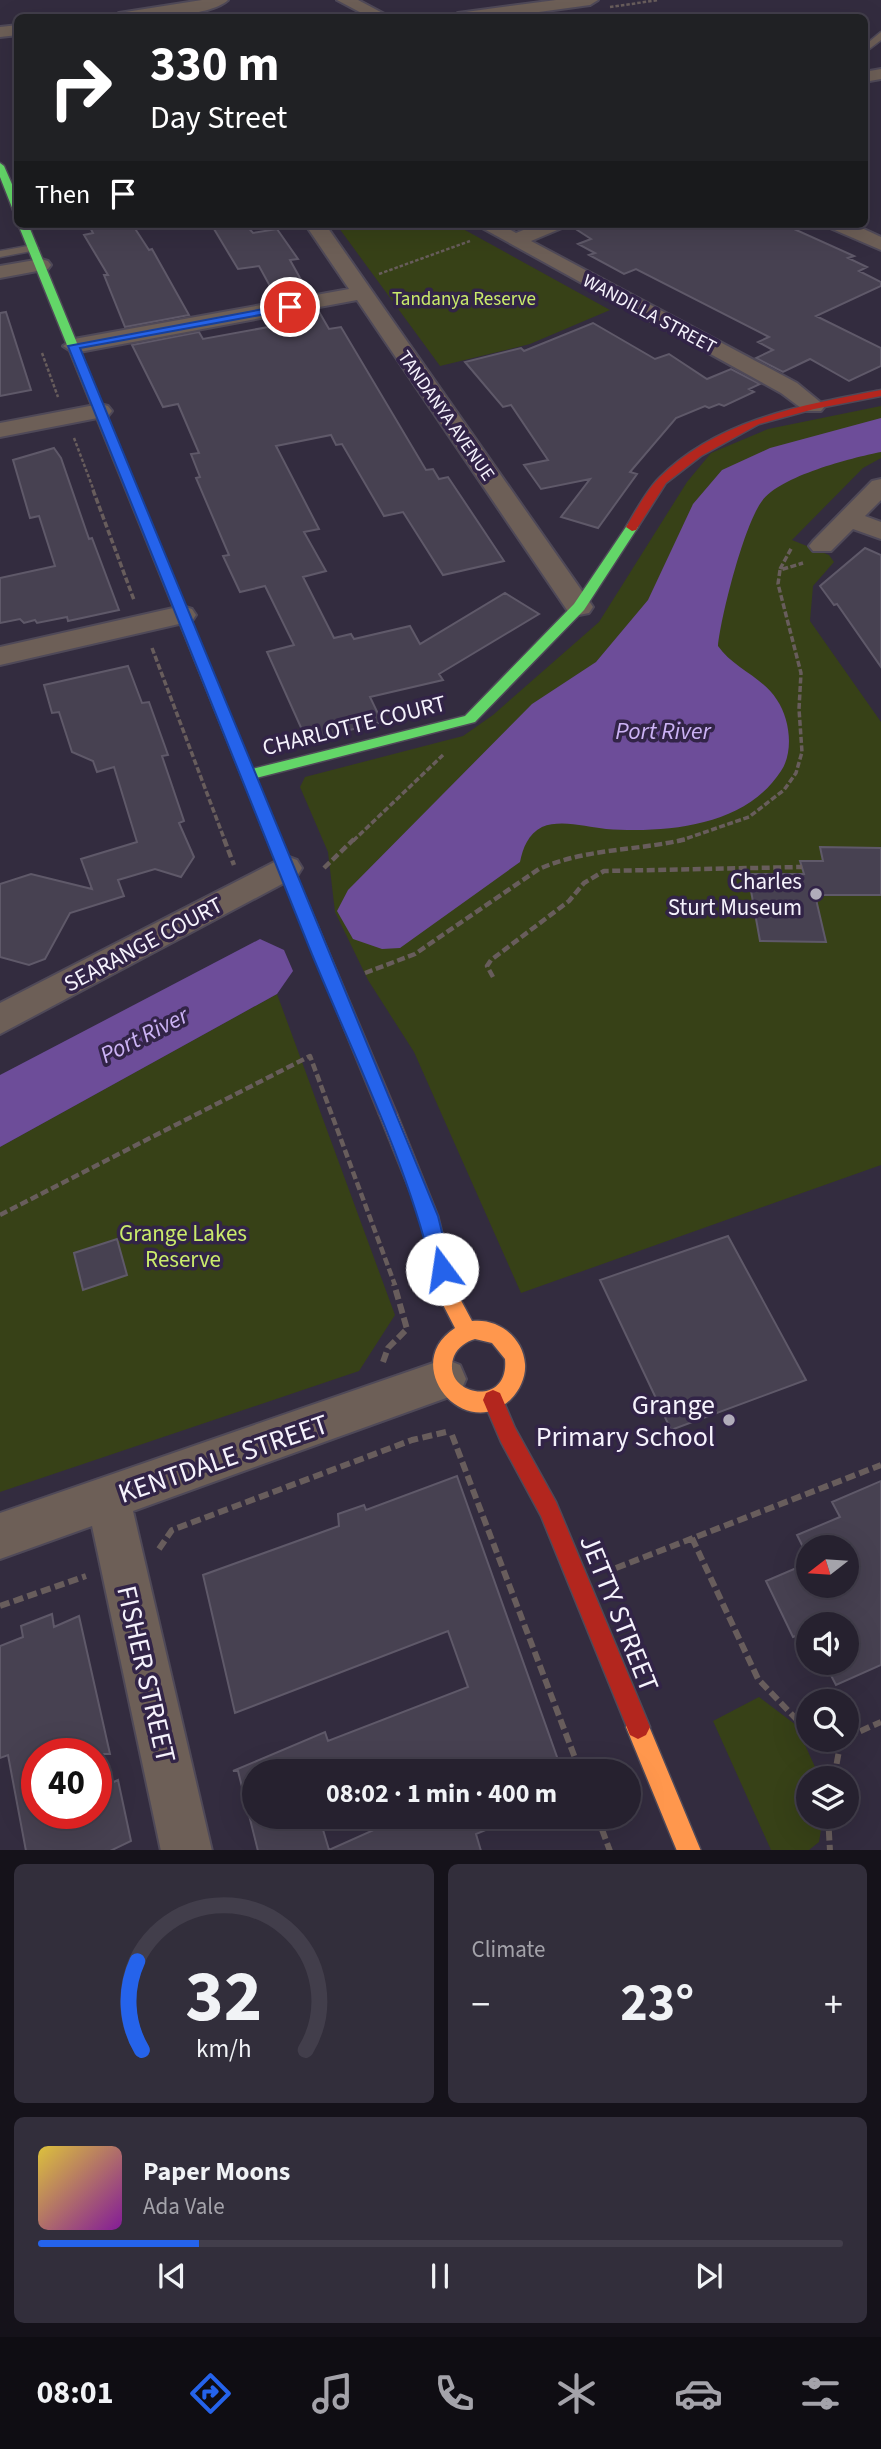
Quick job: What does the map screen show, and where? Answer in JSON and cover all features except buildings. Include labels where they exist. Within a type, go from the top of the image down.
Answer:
[{"type":"street","points":[[147,14],[190,8],[220,0]]},
{"type":"street","points":[[345,0],[376,14]]},
{"type":"street","points":[[484,14],[590,0]]},
{"type":"street","points":[[0,166],[14,200]]},
{"type":"street","points":[[25,228],[424,1203],[448,1295],[467,1332]]},
{"type":"street","name":"TANDANYA AVENUE","points":[[318,228],[579,607]]},
{"type":"street","points":[[499,232],[527,228]]},
{"type":"street","points":[[846,228],[881,244]]},
{"type":"street","name":"WANDILLA STREET","points":[[499,232],[789,388],[813,406]]},
{"type":"street","points":[[0,272],[37,257]]},
{"type":"street","points":[[74,346],[359,288]]},
{"type":"street","name":"CHARLOTTE COURT","points":[[249,775],[470,719],[579,607],[663,481],[726,437],[755,422],[813,406],[881,393]]},
{"type":"street","points":[[0,429],[100,411]]},
{"type":"street","points":[[821,545],[881,486]]},
{"type":"street","points":[[849,519],[881,531]]},
{"type":"street","points":[[0,656],[182,615]]},
{"type":"street","name":"SEARANGE COURT","points":[[0,1020],[286,868]]},
{"type":"street","points":[[479,1330],[503,1338],[516,1360],[512,1384],[493,1400],[470,1401],[451,1389],[445,1379],[442,1368],[448,1346],[467,1332],[479,1330]]},
{"type":"street","name":"KENTDALE STREET","points":[[0,1536],[445,1379]]},
{"type":"street","name":"JETTY STREET","points":[[493,1400],[508,1436],[549,1509],[690,1850]]},
{"type":"street","name":"FISHER STREET","points":[[108,1497],[187,1850]]},
{"type":"lane","points":[[868,47],[881,35]]},
{"type":"lane","points":[[0,254],[37,257]]},
{"type":"path","points":[[359,288],[499,232]]},
{"type":"path","points":[[38,343],[244,891]]},
{"type":"path","points":[[358,976],[415,954],[539,869],[557,860],[591,851],[665,844],[708,831],[770,806],[788,790],[802,753],[798,713],[801,670],[778,584],[780,570],[805,563],[821,545]]},
{"type":"path","points":[[324,868],[453,745]]},
{"type":"path","points":[[493,977],[488,966],[491,960],[569,901],[584,883],[604,871],[802,867]]},
{"type":"path","points":[[0,1215],[310,1056],[404,1310],[408,1329],[388,1348],[380,1370]]},
{"type":"path","points":[[0,1605],[156,1552],[173,1530],[412,1440],[450,1431],[575,1759]]},
{"type":"path","points":[[580,1582],[881,1465]]},
{"type":"path","points":[[692,1538],[758,1679],[796,1719]]},
{"type":"path","points":[[859,1732],[881,1722]]},
{"type":"path","points":[[602,1829],[610,1850]]},
{"type":"path","points":[[829,1829],[830,1850]]},
{"type":"green space","name":"Tandanya Reserve","points":[[339,228],[461,228],[610,310],[530,344],[440,366]]},
{"type":"green space","points":[[881,406],[881,458],[863,468],[792,540],[829,555],[834,562],[813,586],[810,621],[881,722],[881,1165],[521,1293],[414,1052],[368,980],[335,912],[328,852],[300,787],[305,777],[463,736],[493,715],[599,622],[687,482],[711,453],[768,429]]},
{"type":"green space","name":"Grange Lakes Reserve","points":[[277,994],[395,1315],[359,1371],[0,1492],[0,1147]]},
{"type":"green space","points":[[759,1697],[796,1725],[796,1752],[808,1752],[815,1766],[796,1766],[796,1829],[821,1829],[819,1842],[809,1850],[771,1850],[713,1721]]},
{"type":"water","name":"Port River","points":[[881,418],[881,452],[817,469],[771,492],[755,513],[741,550],[728,593],[718,646],[724,654],[771,692],[785,716],[789,735],[788,755],[781,771],[766,790],[726,815],[678,827],[629,830],[566,824],[542,827],[533,833],[527,842],[520,862],[400,948],[382,949],[353,939],[337,911],[348,890],[532,704],[596,662],[648,600],[693,504],[722,470],[770,448]]},
{"type":"water","name":"Port River","points":[[260,939],[284,950],[293,971],[277,994],[0,1147],[0,1075]]},
{"type":"traffic: fast","points":[[0,166],[14,200]]},
{"type":"traffic: fast","points":[[25,228],[268,825]]},
{"type":"traffic: fast","points":[[249,775],[470,719],[579,607],[632,527]]},
{"type":"traffic: slow","points":[[388,1114],[429,1216],[448,1295],[467,1332]]},
{"type":"traffic: slow","points":[[479,1330],[499,1336],[509,1346],[515,1366],[509,1386],[499,1396],[479,1402],[459,1396],[449,1386],[443,1366],[449,1346],[459,1336],[479,1330]]},
{"type":"traffic: slow","points":[[638,1727],[689,1850]]},
{"type":"traffic: jam","points":[[632,527],[662,481],[697,454],[755,422],[813,406],[881,393]]},
{"type":"traffic: jam","points":[[268,825],[388,1114]]},
{"type":"traffic: jam","points":[[493,1400],[508,1435],[549,1509],[638,1727]]},
{"type":"place","name":"Charles Sturt Museum","points":[[816,894]]},
{"type":"place","name":"Grange Primary School","points":[[729,1420]]},
{"type":"route","points":[[290,307],[74,346],[335,991],[390,1118],[429,1216],[442,1269]]}]
